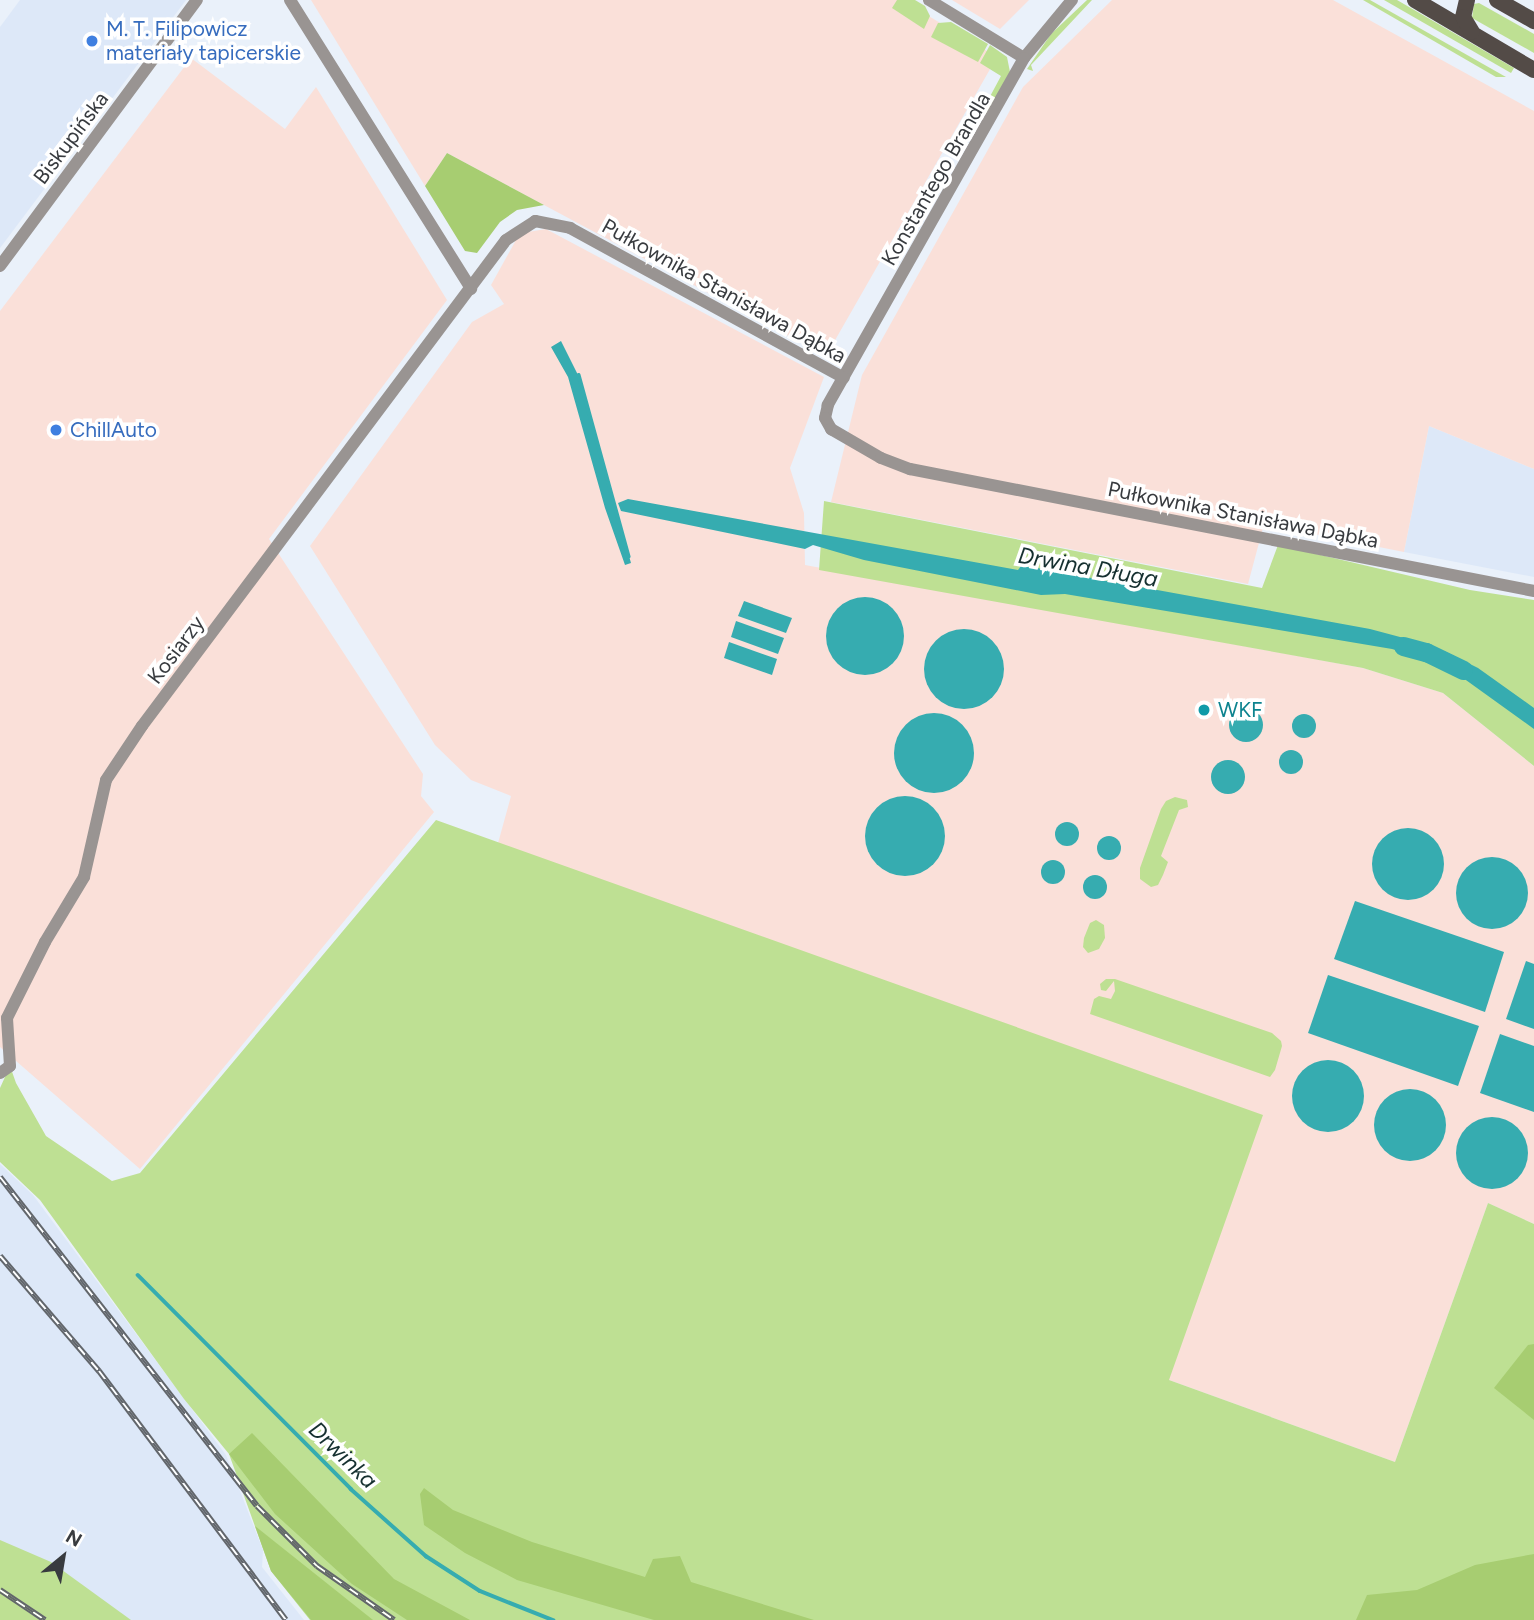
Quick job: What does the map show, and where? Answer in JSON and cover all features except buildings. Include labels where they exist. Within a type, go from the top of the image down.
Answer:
[{"type":"main road","points":[[1415,0],[1534,69]]},
{"type":"main road","points":[[1467,0],[1463,7],[1465,22],[1482,41]]},
{"type":"main road","points":[[1497,0],[1534,21]]},
{"type":"street","name":"Biskupińska","points":[[0,266],[197,0]]},
{"type":"street","points":[[290,0],[471,289]]},
{"type":"street","points":[[929,0],[1024,58]]},
{"type":"street","name":"Konstantego Brandla","points":[[844,378],[1024,58],[1038,38],[1073,2]]},
{"type":"street","name":"Pułkownika Stanisława Dąbka","points":[[471,289],[506,240],[535,221],[570,228],[844,378],[826,409],[825,418],[831,429],[881,458],[910,469],[1534,591]]},
{"type":"street","name":"Kosiarzy","points":[[0,1073],[10,1066],[7,1018],[45,942],[84,877],[106,780],[142,726],[471,289]]},
{"type":"shaded area","points":[[20,0],[186,0],[0,248],[0,27]]},
{"type":"shaded area","points":[[311,0],[902,0],[997,57],[826,356],[447,153],[425,186]]},
{"type":"shaded area","points":[[952,0],[1029,0],[1000,29]]},
{"type":"shaded area","points":[[1112,0],[1333,0],[1534,111],[1534,469],[1429,426],[1404,552],[1264,524],[1248,584],[831,502],[862,375],[1023,87]]},
{"type":"shaded area","points":[[191,58],[285,129],[316,87],[447,300],[269,539],[423,774],[421,796],[434,812],[140,1169],[0,1047],[0,311]]},
{"type":"shaded area","points":[[546,229],[824,377],[790,468],[804,513],[805,565],[1363,668],[1443,693],[1534,766],[1534,1224],[1488,1203],[1395,1462],[1169,1380],[495,854],[511,796],[471,780],[435,745],[310,546],[472,322],[504,304],[491,285],[516,240],[528,232]]},
{"type":"shaded area","points":[[1429,426],[1534,469],[1534,577],[1404,552]]},
{"type":"shaded area","points":[[0,1164],[33,1195],[226,1455],[263,1550],[262,1567],[304,1620],[0,1620]]},
{"type":"green space","points":[[897,0],[915,0],[925,6],[930,16],[924,29],[892,8]]},
{"type":"green space","points":[[1087,0],[1092,0],[1031,65],[1033,71],[1027,69],[1051,34]]},
{"type":"green space","points":[[1363,0],[1370,0],[1506,77],[1496,77]]},
{"type":"green space","points":[[1384,0],[1397,0],[1514,68],[1511,73]]},
{"type":"green space","points":[[1479,3],[1534,34],[1534,53],[1472,18],[1474,4]]},
{"type":"green space","points":[[951,22],[988,44],[978,62],[931,37],[938,23]]},
{"type":"green space","points":[[990,45],[1007,57],[1010,72],[987,114],[979,117],[1001,76],[980,63]]},
{"type":"green space","points":[[447,153],[544,205],[517,210],[500,222],[477,253],[465,251],[425,186]]},
{"type":"green space","points":[[824,501],[1262,588],[1278,545],[1470,590],[1534,600],[1534,766],[1443,693],[1363,668],[819,570]]},
{"type":"green space","points":[[1175,797],[1187,800],[1188,807],[1179,810],[1161,856],[1168,862],[1158,885],[1151,887],[1140,879],[1140,868],[1161,809],[1166,801]]},
{"type":"green space","points":[[436,820],[1263,1115],[1169,1380],[1395,1462],[1488,1203],[1534,1224],[1534,1620],[310,1620],[271,1571],[229,1454],[184,1399],[40,1200],[0,1162],[0,1088],[10,1066],[16,1083],[46,1136],[112,1181],[140,1173]]},
{"type":"green space","points":[[1096,920],[1104,925],[1105,938],[1099,949],[1088,953],[1083,947],[1084,938],[1090,923]]},
{"type":"green space","points":[[1106,979],[1115,979],[1272,1033],[1281,1041],[1282,1046],[1275,1070],[1270,1077],[1090,1014],[1094,999],[1099,996],[1111,999],[1115,991],[1114,981],[1106,991],[1101,990],[1100,984]]},
{"type":"green space","points":[[1534,1344],[1534,1420],[1494,1388],[1528,1345]]},
{"type":"green space","points":[[252,1433],[394,1579],[470,1620],[407,1620],[352,1584],[275,1514],[229,1454]]},
{"type":"green space","points":[[424,1488],[453,1510],[532,1542],[645,1577],[653,1559],[680,1556],[691,1582],[814,1620],[654,1620],[517,1580],[465,1553],[424,1525],[420,1494]]},
{"type":"green space","points":[[255,1526],[373,1620],[311,1620],[271,1571]]},
{"type":"green space","points":[[0,1540],[51,1562],[131,1620],[0,1620]]},
{"type":"green space","points":[[1534,1554],[1534,1620],[1356,1620],[1367,1595],[1417,1590],[1475,1565]]},
{"type":"water","points":[[561,341],[578,375],[631,563],[625,565],[605,508],[568,377],[551,347]]},
{"type":"water","points":[[628,499],[1018,570],[1021,566],[1037,568],[1370,629],[1430,645],[1424,658],[1392,649],[1065,594],[1041,595],[864,560],[813,545],[805,549],[621,511],[618,503]]},
{"type":"water","points":[[865,597],[880,600],[897,614],[904,636],[901,651],[887,668],[865,675],[850,672],[833,658],[826,636],[829,621],[843,604]]},
{"type":"water","points":[[744,601],[792,618],[786,633],[738,616]]},
{"type":"water","points":[[736,621],[784,638],[778,654],[731,637]]},
{"type":"water","points":[[964,629],[979,632],[992,641],[1001,654],[1004,669],[1001,684],[992,697],[979,706],[964,709],[949,706],[936,697],[927,684],[924,669],[927,654],[936,641],[949,632]]},
{"type":"water","points":[[729,642],[777,659],[772,675],[724,658]]},
{"type":"water","points":[[1444,651],[1478,668],[1534,708],[1534,729],[1452,670],[1439,666]]},
{"type":"water","points":[[1246,708],[1258,713],[1263,725],[1258,737],[1246,742],[1234,737],[1229,725],[1234,713]]},
{"type":"water","points":[[934,713],[949,716],[962,725],[971,738],[974,753],[971,768],[962,781],[949,790],[934,793],[919,790],[906,781],[897,768],[894,753],[897,738],[906,725],[919,716]]},
{"type":"water","points":[[1304,714],[1313,717],[1316,726],[1313,735],[1304,738],[1295,735],[1292,726],[1295,717]]},
{"type":"water","points":[[1291,750],[1300,753],[1303,762],[1300,771],[1291,774],[1282,771],[1279,762],[1282,753]]},
{"type":"water","points":[[1228,760],[1240,765],[1245,777],[1240,789],[1228,794],[1216,789],[1211,777],[1216,765]]},
{"type":"water","points":[[905,796],[920,799],[933,808],[942,821],[945,836],[942,851],[933,864],[920,873],[905,876],[890,873],[877,864],[868,851],[865,836],[868,821],[877,808],[890,799]]},
{"type":"water","points":[[1067,822],[1075,826],[1079,834],[1075,842],[1067,846],[1059,842],[1055,834],[1059,826]]},
{"type":"water","points":[[1408,828],[1428,834],[1438,844],[1444,864],[1438,884],[1428,894],[1408,900],[1388,894],[1378,884],[1372,864],[1378,844],[1388,834]]},
{"type":"water","points":[[1109,836],[1117,840],[1121,848],[1117,856],[1109,860],[1101,856],[1097,848],[1101,840]]},
{"type":"water","points":[[1492,857],[1512,863],[1522,873],[1528,893],[1522,913],[1512,923],[1492,929],[1472,923],[1462,913],[1456,893],[1462,873],[1472,863]]},
{"type":"water","points":[[1053,860],[1061,864],[1065,872],[1061,880],[1053,884],[1045,880],[1041,872],[1045,864]]},
{"type":"water","points":[[1095,875],[1103,879],[1107,887],[1103,895],[1095,899],[1087,895],[1083,887],[1087,879]]},
{"type":"water","points":[[1355,901],[1504,952],[1485,1012],[1334,959]]},
{"type":"water","points":[[1526,961],[1534,964],[1534,1029],[1506,1019]]},
{"type":"water","points":[[1328,975],[1479,1026],[1458,1086],[1308,1033]]},
{"type":"water","points":[[1500,1034],[1534,1046],[1534,1112],[1480,1093]]},
{"type":"water","points":[[1328,1060],[1348,1066],[1358,1076],[1364,1096],[1358,1116],[1348,1126],[1328,1132],[1308,1126],[1298,1116],[1292,1096],[1298,1076],[1308,1066]]},
{"type":"water","points":[[1410,1089],[1430,1095],[1440,1105],[1446,1125],[1440,1145],[1430,1155],[1410,1161],[1390,1155],[1380,1145],[1374,1125],[1380,1105],[1390,1095]]},
{"type":"water","points":[[1492,1117],[1512,1123],[1522,1133],[1528,1153],[1522,1173],[1512,1183],[1492,1189],[1472,1183],[1462,1173],[1456,1153],[1462,1133],[1472,1123]]},
{"type":"waterway","points":[[579,375],[629,556]]},
{"type":"waterway","name":"Drwina Długa","points":[[1403,646],[1426,652],[1463,670]]},
{"type":"waterway","name":"Drwinka","points":[[138,1275],[351,1489],[426,1556],[480,1591],[553,1620]]},
{"type":"railway","points":[[0,1177],[257,1506],[317,1566],[394,1620]]},
{"type":"railway","points":[[0,1256],[99,1371],[286,1620]]},
{"type":"railway","points":[[0,1590],[45,1620]]},
{"type":"place","name":"M. T. Filipowicz materiały tapicerskie","points":[[92,41]]},
{"type":"place","name":"ChillAuto","points":[[56,430]]},
{"type":"place","name":"WKF","points":[[1204,710]]}]
